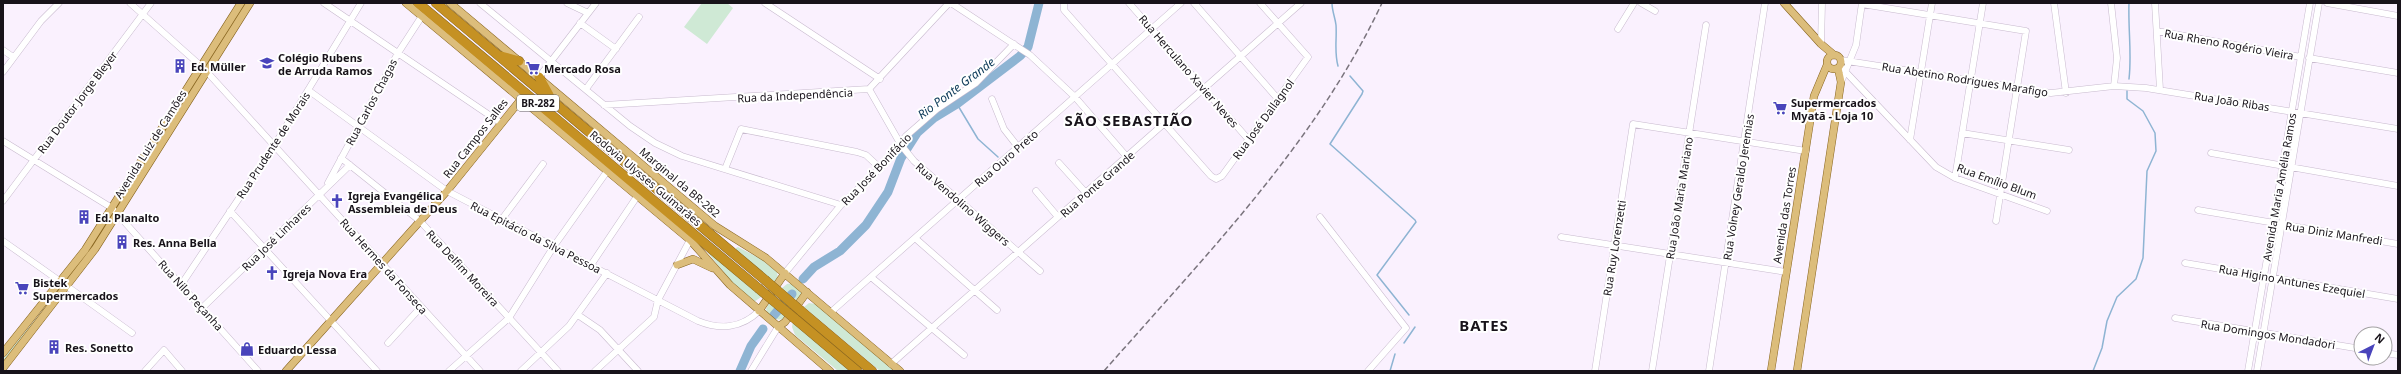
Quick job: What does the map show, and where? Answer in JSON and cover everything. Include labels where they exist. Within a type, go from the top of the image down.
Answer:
[{"type":"highway","name":"Rodovia Ulysses Guimarães","points":[[418,3],[858,371]]},
{"type":"highway","name":"Rodovia Ulysses Guimarães","points":[[436,3],[872,371]]},
{"type":"highway","points":[[498,56],[519,61]]},
{"type":"highway","points":[[485,59],[505,84]]},
{"type":"highway","points":[[538,77],[554,103]]},
{"type":"highway","points":[[564,132],[591,147]]},
{"type":"main road","name":"Avenida Luiz de Camões","points":[[3,353],[85,250],[240,3]]},
{"type":"main road","name":"Avenida Luiz de Camões","points":[[3,368],[68,287],[119,214],[250,3]]},
{"type":"main road","points":[[406,3],[564,132],[690,240],[716,270],[759,311],[830,371]]},
{"type":"main road","name":"Marginal da BR-282","points":[[450,3],[715,226],[763,256],[785,273],[900,371]]},
{"type":"main road","points":[[1784,3],[1821,44],[1834,55],[1839,64],[1841,82],[1797,371]]},
{"type":"main road","points":[[1821,44],[1827,62],[1833,69],[1839,64]]},
{"type":"main road","points":[[1827,62],[1834,55]]},
{"type":"main road","name":"Avenida das Torres","points":[[1771,371],[1814,96],[1827,62]]},
{"type":"main road","name":"Rua Campos Salles","points":[[286,371],[448,191],[522,98]]},
{"type":"main road","points":[[677,265],[693,259],[716,270]]},
{"type":"main road","points":[[759,311],[785,273]]},
{"type":"main road","points":[[778,327],[785,322],[807,292]]},
{"type":"street","points":[[3,72],[41,21],[59,3]]},
{"type":"street","points":[[130,3],[201,66]]},
{"type":"street","name":"Rua Doutor Jorge Bleyer","points":[[3,201],[151,3]]},
{"type":"street","points":[[324,3],[502,123]]},
{"type":"street","name":"Rua Prudente de Morais","points":[[181,284],[274,146],[361,3]]},
{"type":"street","points":[[480,3],[655,144],[682,156],[841,205]]},
{"type":"street","points":[[567,3],[588,13]]},
{"type":"street","points":[[538,77],[596,3]]},
{"type":"street","points":[[765,3],[880,79]]},
{"type":"street","points":[[950,3],[1023,50],[1075,97],[1127,157]]},
{"type":"street","name":"Rua da Independência","points":[[604,104],[869,90],[950,3]]},
{"type":"street","name":"Rua Herculano Xavier Neves","points":[[1129,3],[1248,140]]},
{"type":"street","name":"Rua Ouro Preto","points":[[831,312],[1181,3]]},
{"type":"street","points":[[1194,3],[1278,99]]},
{"type":"street","points":[[1260,3],[1279,24]]},
{"type":"street","name":"Rua Ponte Grande","points":[[891,364],[1279,24],[1301,3]]},
{"type":"street","points":[[1618,29],[1634,3]]},
{"type":"street","points":[[1641,3],[1655,11]]},
{"type":"street","name":"Rua Volney Geraldo Jeremias","points":[[1709,371],[1765,3]]},
{"type":"street","points":[[1821,44],[1822,3]]},
{"type":"street","points":[[1841,82],[1856,45],[1862,3],[2026,32],[1996,221]]},
{"type":"street","points":[[1910,140],[1932,3]]},
{"type":"street","points":[[1955,178],[1983,3]]},
{"type":"street","points":[[2054,3],[2066,93]]},
{"type":"street","points":[[2111,3],[2117,58],[2114,86]]},
{"type":"street","points":[[2155,3],[2160,90]]},
{"type":"street","name":"Avenida Maria Amélia Ramos","points":[[2248,371],[2310,3]]},
{"type":"street","name":"Avenida Maria Amélia Ramos","points":[[2257,371],[2319,3]]},
{"type":"street","points":[[2328,3],[2398,16]]},
{"type":"street","points":[[1063,5],[1164,124]]},
{"type":"street","name":"Rua Carlos Chagas","points":[[324,190],[398,53],[422,16]]},
{"type":"street","points":[[586,89],[639,18]]},
{"type":"street","points":[[580,23],[616,49]]},
{"type":"street","name":"Rua José Dallagnol","points":[[1164,124],[1211,176],[1216,179],[1222,176],[1308,57],[1279,24]]},
{"type":"street","name":"Rua João Maria Mariano","points":[[1652,371],[1706,25]]},
{"type":"street","name":"Rua Rheno Rogério Vieira","points":[[2157,31],[2301,57]]},
{"type":"street","name":"Rua José Bonifácio","points":[[785,273],[841,205],[880,168],[904,149],[906,136],[945,102],[976,83],[1014,44]]},
{"type":"street","points":[[3,50],[13,57]]},
{"type":"street","name":"Rua Rheno Rogério Vieira","points":[[2309,58],[2398,74]]},
{"type":"street","name":"Rua Abetino Rodrigues Marafigo","points":[[1839,64],[1850,62],[2051,93],[2066,93],[2114,86],[2160,90]]},
{"type":"street","name":"Rua Emílio Blum","points":[[1839,64],[1936,167],[1955,178],[2047,211]]},
{"type":"street","name":"Rua Hermes da Fonseca","points":[[207,72],[480,371]]},
{"type":"street","name":"Rua Epitácio da Silva Pessoa","points":[[308,90],[448,191],[658,300],[713,326],[742,323],[759,311]]},
{"type":"street","name":"Rua Vendolino Wiggers","points":[[869,90],[904,149],[921,169],[1040,271]]},
{"type":"street","name":"Rua João Ribas","points":[[2160,90],[2398,129]]},
{"type":"street","points":[[992,99],[1004,129],[1018,147]]},
{"type":"street","name":"Rua Ruy Lorenzetti","points":[[1595,371],[1633,124],[1689,133]]},
{"type":"street","points":[[725,169],[741,129],[857,152],[866,155],[880,168]]},
{"type":"street","points":[[1689,133],[1806,151]]},
{"type":"street","points":[[1962,133],[2069,150]]},
{"type":"street","name":"Rua Nilo Peçanha","points":[[3,141],[112,208],[119,214],[258,371]]},
{"type":"street","points":[[2211,153],[2398,186]]},
{"type":"street","name":"Rua Delfim Moreira","points":[[341,158],[420,221],[558,371]]},
{"type":"street","points":[[1059,163],[1086,193]]},
{"type":"street","points":[[502,219],[543,164]]},
{"type":"street","name":"Rua José Linhares","points":[[202,308],[350,165]]},
{"type":"street","points":[[449,371],[509,318],[554,246],[608,170]]},
{"type":"street","points":[[1036,191],[1058,217]]},
{"type":"street","points":[[591,265],[638,195]]},
{"type":"street","name":"Rua Diniz Manfredi","points":[[2198,210],[2398,244]]},
{"type":"street","points":[[230,211],[377,371]]},
{"type":"street","points":[[1320,218],[1406,328],[1368,371]]},
{"type":"street","points":[[1561,237],[1786,272]]},
{"type":"street","points":[[915,238],[998,310]]},
{"type":"street","points":[[595,371],[654,317],[658,300],[690,240]]},
{"type":"street","points":[[3,241],[61,282]]},
{"type":"street","name":"Rua Higino Antunes Ezequiel","points":[[2185,262],[2398,299]]},
{"type":"street","points":[[521,371],[578,315],[606,273]]},
{"type":"street","points":[[871,277],[964,355]]},
{"type":"street","points":[[68,287],[89,304],[95,304],[132,333]]},
{"type":"street","points":[[388,343],[421,307]]},
{"type":"street","points":[[578,315],[600,330],[638,371]]},
{"type":"street","name":"Rua Domingos Mondadori","points":[[2176,318],[2353,348]]},
{"type":"street","points":[[750,371],[778,327]]},
{"type":"street","points":[[145,371],[164,350],[182,371]]},
{"type":"green space","points":[[244,3],[247,3],[121,201],[141,166]]},
{"type":"green space","points":[[702,3],[727,3],[733,8],[707,44],[684,27]]},
{"type":"green space","points":[[112,218],[72,280],[3,363],[3,359],[69,278]]},
{"type":"green space","points":[[738,247],[761,259],[777,272],[778,278],[774,283],[736,250]]},
{"type":"green space","points":[[704,248],[761,295],[761,297],[754,302],[731,281]]},
{"type":"green space","points":[[787,284],[794,285],[801,292],[802,294],[798,301],[782,288]]},
{"type":"green space","points":[[770,301],[786,315],[783,319],[775,319],[768,314],[766,309]]},
{"type":"green space","points":[[809,303],[815,304],[896,371],[880,371],[804,307]]},
{"type":"green space","points":[[793,321],[853,371],[838,371],[795,335],[792,327]]},
{"type":"waterway","name":"Rio Ponte Grande","points":[[803,279],[814,267],[840,251],[866,225],[888,192],[901,158],[917,133],[934,118],[957,104],[1020,56],[1028,47],[1039,3]]},
{"type":"waterway","points":[[1332,3],[1336,25],[1336,51],[1338,66]]},
{"type":"waterway","points":[[2129,3],[2129,79]]},
{"type":"waterway","points":[[1350,76],[1363,91],[1330,144],[1416,222],[1377,275],[1409,315]]},
{"type":"waterway","points":[[2093,371],[2102,348],[2107,321],[2117,297],[2136,279],[2143,258],[2147,171],[2156,151],[2155,133],[2143,111],[2127,99],[2127,91]]},
{"type":"waterway","points":[[957,104],[978,139],[998,157]]},
{"type":"waterway","name":"Rio Ponte Grande","points":[[774,315],[792,294]]},
{"type":"waterway","points":[[1404,343],[1415,327]]},
{"type":"waterway","name":"Rio Ponte Grande","points":[[740,371],[751,346],[763,329]]},
{"type":"waterway","points":[[1390,371],[1395,354]]},
{"type":"railway","points":[[1104,371],[1219,241],[1292,151],[1325,103],[1355,54],[1382,3]]},
{"type":"place","name":"Colégio Rubens de Arruda Ramos","points":[[267,63]]},
{"type":"place","name":"Ed. Müller","points":[[180,66]]},
{"type":"place","name":"Mercado Rosa","points":[[533,68]]},
{"type":"place","name":"Supermercados Myatã - Loja 10","points":[[1780,108]]},
{"type":"place","name":"Igreja Evangélica Assembleia de Deus","points":[[337,201]]},
{"type":"place","name":"Ed. Planalto","points":[[84,217]]},
{"type":"place","name":"Res. Anna Bella","points":[[122,242]]},
{"type":"place","name":"Igreja Nova Era","points":[[272,273]]},
{"type":"place","name":"Bistek Supermercados","points":[[22,288]]},
{"type":"place","name":"Res. Sonetto","points":[[54,347]]},
{"type":"place","name":"Eduardo Lessa","points":[[247,349]]},
{"type":"district","name":"SÃO SEBASTIÃO","points":[[1129,120]]},
{"type":"district","name":"BATES","points":[[1484,325]]}]
